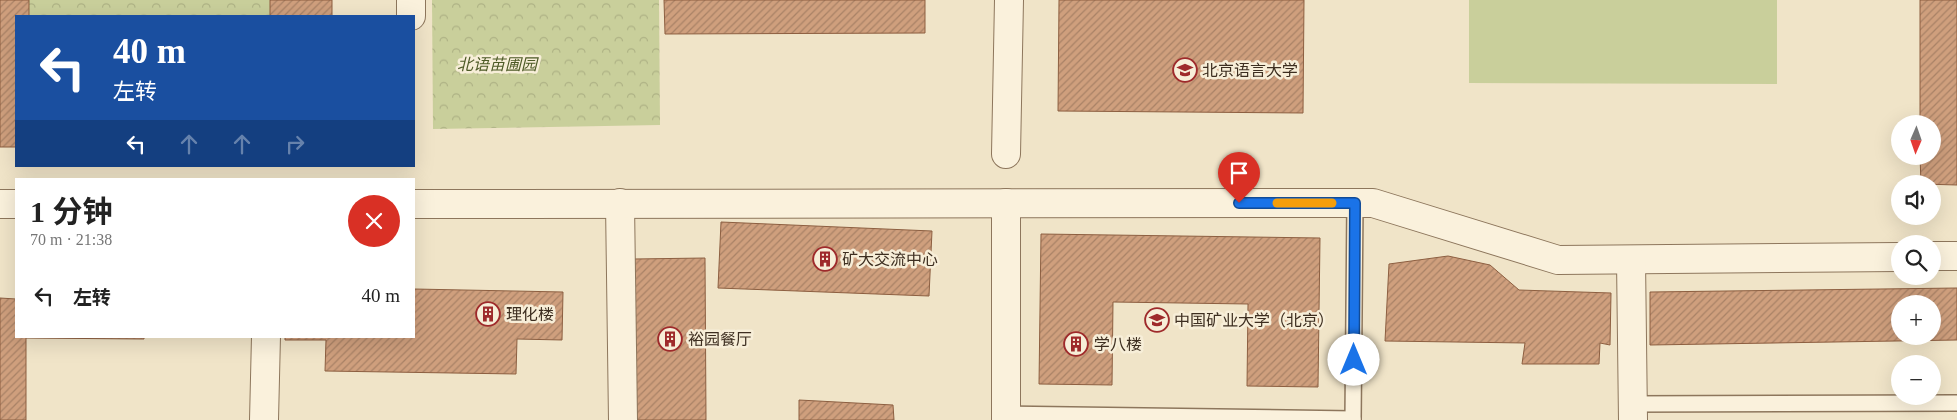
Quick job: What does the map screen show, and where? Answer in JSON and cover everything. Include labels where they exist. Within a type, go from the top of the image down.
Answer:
[{"type":"street","points":[[411,0],[411,15]]},
{"type":"street","points":[[1006,154],[1009,0]]},
{"type":"street","points":[[620,203],[623,420]]},
{"type":"street","points":[[1006,203],[1006,417]]},
{"type":"street","points":[[415,204],[1373,203],[1558,260],[1891,257]]},
{"type":"street","points":[[0,204],[15,204]]},
{"type":"street","points":[[1941,256],[1957,256]]},
{"type":"street","points":[[1632,260],[1633,412]]},
{"type":"street","points":[[264,420],[266,338]]},
{"type":"lane","points":[[1006,417],[1353,420],[1355,203]]},
{"type":"lane","points":[[1633,412],[1957,402]]},
{"type":"green space","points":[[29,0],[270,0],[270,15],[29,15]]},
{"type":"green space","name":"北语苗圃园","points":[[432,0],[659,0],[660,125],[433,129]]},
{"type":"green space","points":[[1469,0],[1777,0],[1777,84],[1469,83]]},
{"type":"building","points":[[0,0],[29,0],[29,15],[15,15],[15,147],[0,147]]},
{"type":"building","points":[[270,0],[332,0],[332,15],[270,15]]},
{"type":"building","points":[[664,0],[925,0],[925,33],[665,34]]},
{"type":"building","points":[[1059,0],[1304,0],[1303,113],[1058,111]]},
{"type":"building","points":[[1920,0],[1957,0],[1957,185],[1941,185],[1941,175],[1921,175],[1920,165],[1941,165],[1941,115],[1920,115]]},
{"type":"building","name":"矿大交流中心","points":[[721,222],[932,231],[929,296],[718,288]]},
{"type":"building","name":"学八楼","points":[[1041,234],[1320,238],[1318,387],[1247,386],[1248,304],[1113,302],[1112,385],[1039,384]]},
{"type":"building","points":[[1448,256],[1490,265],[1519,290],[1611,293],[1610,345],[1600,343],[1599,364],[1522,364],[1525,343],[1385,341],[1389,264]]},
{"type":"building","name":"裕园餐厅","points":[[705,258],[706,420],[636,420],[634,259]]},
{"type":"building","points":[[1957,288],[1957,340],[1941,340],[1941,295],[1891,295],[1891,341],[1650,345],[1650,292]]},
{"type":"building","name":"理化楼","points":[[415,289],[563,292],[562,340],[517,339],[516,374],[325,371],[326,340],[285,340],[285,338],[415,338]]},
{"type":"building","points":[[0,298],[15,299],[15,338],[26,338],[26,420],[0,420]]},
{"type":"building","points":[[26,338],[144,338],[144,339]]},
{"type":"building","points":[[799,400],[893,405],[894,420],[799,420]]},
{"type":"slow traffic","points":[[1277,203],[1332,203]]},
{"type":"place","name":"北京语言大学","points":[[1185,70]]},
{"type":"place","name":"矿大交流中心","points":[[825,259]]},
{"type":"place","name":"理化楼","points":[[488,314]]},
{"type":"place","name":"中国矿业大学（北京）","points":[[1157,320]]},
{"type":"place","name":"裕园餐厅","points":[[670,339]]},
{"type":"place","name":"学八楼","points":[[1076,344]]},
{"type":"route","points":[[1239,203],[1355,203],[1354,360]]}]
